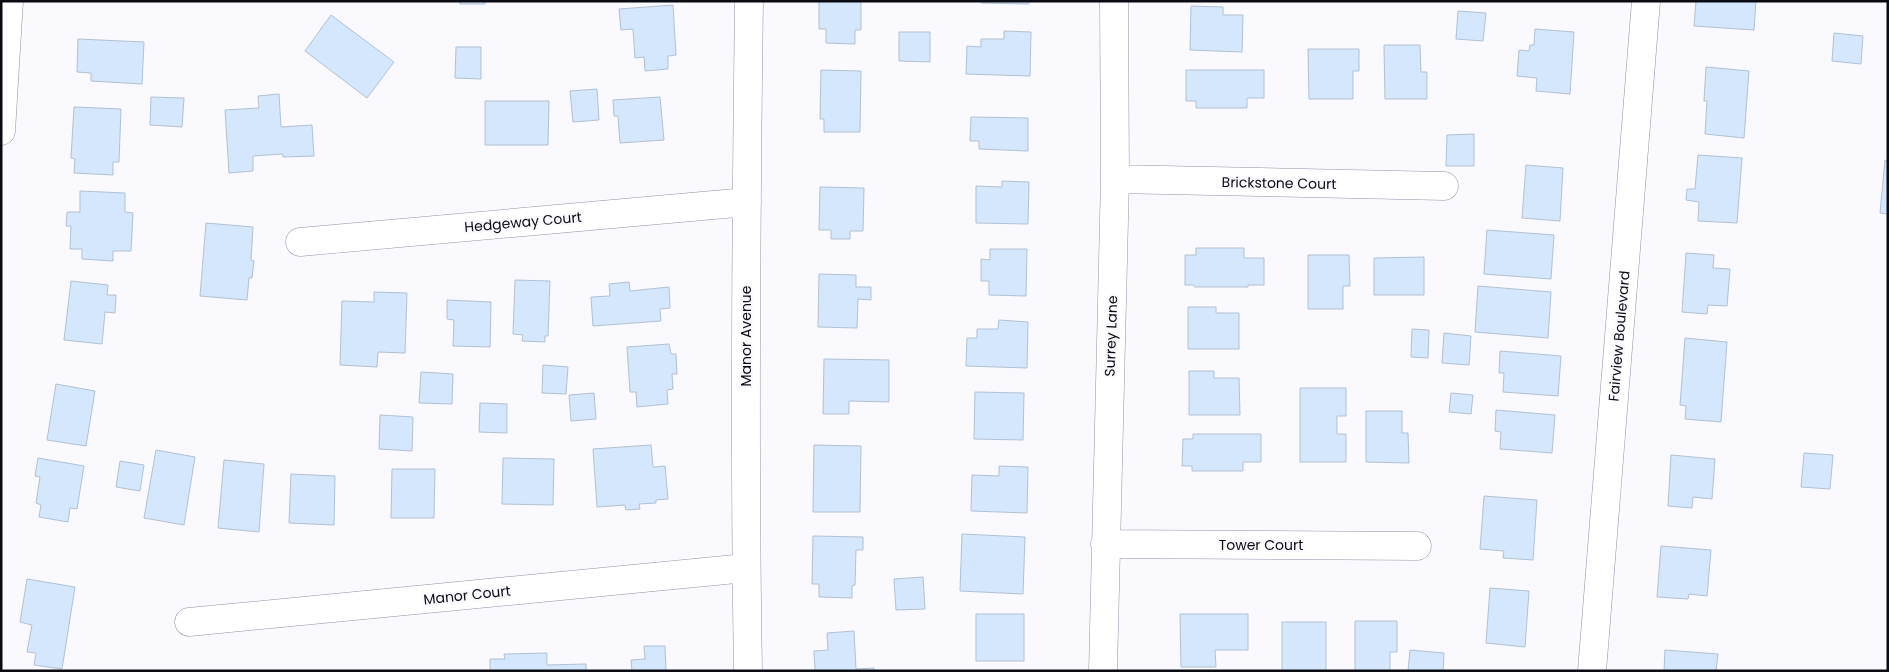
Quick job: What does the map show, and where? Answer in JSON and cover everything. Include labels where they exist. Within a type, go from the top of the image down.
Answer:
[{"type":"street","points":[[1,131],[9,1]]},
{"type":"street","name":"Manor Avenue","points":[[748,671],[746,568],[749,1]]},
{"type":"street","name":"Surrey Lane","points":[[1103,671],[1115,179],[1114,1]]},
{"type":"street","name":"Fairview Boulevard","points":[[1592,671],[1646,1]]},
{"type":"street","name":"Brickstone Court","points":[[1115,179],[1444,186]]},
{"type":"street","name":"Hedgeway Court","points":[[300,242],[747,202]]},
{"type":"street","name":"Tower Court","points":[[1105,544],[1417,546]]},
{"type":"street","name":"Manor Court","points":[[189,622],[746,568]]},
{"type":"building","points":[[460,1],[485,1],[485,4],[460,4]]},
{"type":"building","points":[[819,1],[861,1],[861,30],[855,30],[855,44],[826,43],[826,29],[819,29]]},
{"type":"building","points":[[981,1],[1029,1],[1029,4],[981,3]]},
{"type":"building","points":[[1696,1],[1756,1],[1754,30],[1694,26]]},
{"type":"building","points":[[673,5],[676,55],[668,56],[668,69],[645,71],[644,57],[635,58],[633,29],[621,30],[619,9]]},
{"type":"building","points":[[1191,6],[1223,7],[1223,15],[1243,15],[1242,52],[1190,50]]},
{"type":"building","points":[[1458,11],[1486,13],[1483,41],[1456,39]]},
{"type":"building","points":[[331,15],[394,62],[367,98],[305,51]]},
{"type":"building","points":[[1535,29],[1574,32],[1570,94],[1536,91],[1537,78],[1517,76],[1519,50],[1529,51],[1530,45],[1534,45]]},
{"type":"building","points":[[1004,31],[1031,32],[1030,76],[966,74],[967,46],[981,47],[981,39],[1004,39]]},
{"type":"building","points":[[899,32],[930,32],[930,62],[899,61]]},
{"type":"building","points":[[1834,33],[1863,36],[1861,64],[1832,61]]},
{"type":"building","points":[[78,39],[144,42],[142,84],[91,81],[91,73],[77,72]]},
{"type":"building","points":[[1384,45],[1420,45],[1421,72],[1427,72],[1427,99],[1385,99]]},
{"type":"building","points":[[456,47],[481,47],[481,79],[455,78]]},
{"type":"building","points":[[1308,49],[1359,49],[1359,71],[1353,71],[1353,99],[1309,99]]},
{"type":"building","points":[[1706,67],[1749,71],[1744,138],[1705,134],[1707,101],[1704,101]]},
{"type":"building","points":[[821,70],[861,71],[860,132],[824,132],[824,119],[820,119]]},
{"type":"building","points":[[1186,70],[1264,70],[1264,98],[1247,98],[1247,108],[1196,108],[1196,101],[1186,101]]},
{"type":"building","points":[[597,89],[599,120],[573,122],[570,91]]},
{"type":"building","points":[[279,94],[281,127],[312,125],[314,156],[283,157],[283,154],[253,156],[253,171],[229,173],[225,110],[259,108],[258,96]]},
{"type":"building","points":[[151,97],[184,98],[182,127],[150,125]]},
{"type":"building","points":[[660,97],[664,140],[620,143],[618,116],[614,116],[613,100]]},
{"type":"building","points":[[485,101],[549,101],[548,145],[485,145]]},
{"type":"building","points":[[74,107],[121,109],[119,162],[113,162],[113,175],[74,173],[75,159],[71,158]]},
{"type":"building","points":[[971,117],[1028,118],[1028,151],[979,149],[979,141],[970,141]]},
{"type":"building","points":[[1474,134],[1474,166],[1446,166],[1447,135]]},
{"type":"building","points":[[1698,155],[1742,158],[1737,223],[1698,221],[1699,202],[1686,200],[1687,189],[1695,189]]},
{"type":"building","points":[[1885,160],[1888,161],[1888,214],[1880,213]]},
{"type":"building","points":[[1526,165],[1563,168],[1560,221],[1522,218]]},
{"type":"building","points":[[1002,181],[1029,182],[1028,224],[976,223],[976,186],[1002,187]]},
{"type":"building","points":[[820,187],[864,188],[863,231],[850,231],[850,239],[831,239],[831,230],[819,230]]},
{"type":"building","points":[[80,191],[125,193],[125,212],[133,213],[131,251],[113,251],[113,261],[82,259],[82,249],[70,249],[71,226],[66,226],[67,212],[80,212]]},
{"type":"building","points":[[206,223],[253,227],[251,260],[254,261],[252,278],[249,278],[247,300],[200,296]]},
{"type":"building","points":[[1487,230],[1554,235],[1551,279],[1484,274]]},
{"type":"building","points":[[1196,248],[1244,248],[1244,258],[1264,258],[1264,285],[1248,285],[1248,287],[1195,287],[1194,285],[1185,285],[1185,255],[1196,255]]},
{"type":"building","points":[[990,249],[1027,249],[1026,296],[989,295],[989,281],[981,281],[981,259],[990,260]]},
{"type":"building","points":[[1686,253],[1714,255],[1713,268],[1730,269],[1727,306],[1708,305],[1707,314],[1682,312]]},
{"type":"building","points":[[1308,255],[1349,255],[1350,286],[1343,286],[1343,309],[1308,309]]},
{"type":"building","points":[[1424,257],[1424,295],[1374,295],[1374,258]]},
{"type":"building","points":[[819,274],[856,275],[856,287],[871,287],[871,300],[858,299],[857,328],[818,327]]},
{"type":"building","points":[[515,280],[550,281],[548,336],[545,336],[545,342],[522,341],[523,335],[513,334]]},
{"type":"building","points":[[71,281],[108,285],[107,295],[116,295],[115,313],[105,312],[102,344],[64,340]]},
{"type":"building","points":[[629,282],[630,291],[669,287],[670,308],[660,309],[661,321],[593,326],[591,297],[610,296],[609,284]]},
{"type":"building","points":[[1478,286],[1551,292],[1548,338],[1475,332]]},
{"type":"building","points":[[374,292],[407,293],[405,353],[378,352],[377,367],[340,365],[342,301],[374,302]]},
{"type":"building","points":[[447,300],[491,302],[490,347],[453,346],[454,320],[447,319]]},
{"type":"building","points":[[1188,307],[1216,307],[1216,313],[1239,313],[1239,349],[1188,349]]},
{"type":"building","points":[[999,320],[1028,322],[1027,368],[966,366],[967,338],[977,338],[977,329],[998,329]]},
{"type":"building","points":[[1412,329],[1429,330],[1428,358],[1411,357]]},
{"type":"building","points":[[1444,333],[1471,336],[1469,365],[1442,363]]},
{"type":"building","points":[[1685,338],[1727,342],[1721,422],[1685,419],[1686,406],[1680,405]]},
{"type":"building","points":[[669,344],[671,354],[676,354],[677,374],[672,374],[673,389],[667,390],[668,404],[637,407],[636,392],[630,392],[627,347]]},
{"type":"building","points":[[1500,351],[1561,356],[1558,396],[1503,392],[1504,373],[1499,373]]},
{"type":"building","points":[[824,359],[889,360],[889,402],[849,401],[849,414],[823,414]]},
{"type":"building","points":[[543,365],[568,367],[566,394],[542,393]]},
{"type":"building","points":[[1189,371],[1214,371],[1214,378],[1239,378],[1240,415],[1189,415]]},
{"type":"building","points":[[421,372],[453,374],[452,404],[419,403]]},
{"type":"building","points":[[56,384],[95,391],[86,446],[47,440]]},
{"type":"building","points":[[1300,388],[1346,388],[1346,416],[1337,416],[1337,434],[1346,434],[1346,462],[1300,462]]},
{"type":"building","points":[[975,392],[1024,393],[1023,440],[974,439]]},
{"type":"building","points":[[594,393],[596,419],[571,421],[569,395]]},
{"type":"building","points":[[1451,393],[1473,395],[1471,414],[1449,412]]},
{"type":"building","points":[[480,403],[507,404],[507,433],[479,432]]},
{"type":"building","points":[[1496,410],[1555,415],[1552,453],[1500,449],[1501,432],[1495,431]]},
{"type":"building","points":[[1366,411],[1402,411],[1402,433],[1408,433],[1409,463],[1366,462]]},
{"type":"building","points":[[380,415],[413,417],[412,451],[379,449]]},
{"type":"building","points":[[1193,434],[1261,434],[1261,462],[1243,462],[1243,471],[1192,471],[1192,466],[1182,466],[1183,439],[1193,439]]},
{"type":"building","points":[[651,445],[653,467],[665,466],[668,499],[656,500],[656,503],[639,504],[640,509],[626,510],[625,505],[597,507],[593,449]]},
{"type":"building","points":[[814,445],[861,446],[860,512],[813,512]]},
{"type":"building","points":[[156,450],[195,457],[184,525],[144,518]]},
{"type":"building","points":[[1804,453],[1833,455],[1830,489],[1801,487]]},
{"type":"building","points":[[1671,455],[1715,459],[1712,499],[1693,497],[1692,508],[1668,506]]},
{"type":"building","points":[[38,458],[84,466],[77,509],[70,508],[68,522],[39,517],[41,505],[36,503],[40,477],[35,476]]},
{"type":"building","points":[[503,458],[554,459],[553,505],[502,504]]},
{"type":"building","points":[[224,460],[264,464],[259,532],[218,528]]},
{"type":"building","points":[[120,461],[144,465],[140,491],[116,487]]},
{"type":"building","points":[[999,466],[1028,467],[1027,513],[971,511],[972,475],[999,476]]},
{"type":"building","points":[[392,469],[435,469],[434,518],[391,518]]},
{"type":"building","points":[[291,474],[335,476],[334,525],[289,523]]},
{"type":"building","points":[[1484,496],[1537,500],[1533,560],[1503,558],[1504,551],[1480,549]]},
{"type":"building","points":[[962,534],[1025,537],[1023,594],[960,591]]},
{"type":"building","points":[[813,536],[863,537],[863,550],[856,550],[855,585],[852,586],[852,598],[819,597],[819,584],[812,584]]},
{"type":"building","points":[[1661,546],[1711,550],[1707,596],[1689,594],[1688,599],[1657,597]]},
{"type":"building","points":[[923,577],[925,609],[896,610],[894,579]]},
{"type":"building","points":[[27,579],[75,587],[62,669],[34,665],[36,653],[27,652],[32,625],[20,622]]},
{"type":"building","points":[[1490,588],[1529,591],[1525,647],[1486,643]]},
{"type":"building","points":[[976,614],[1024,614],[1024,661],[976,661]]},
{"type":"building","points":[[1180,614],[1248,614],[1248,650],[1215,650],[1216,667],[1181,667]]},
{"type":"building","points":[[1355,621],[1397,621],[1397,652],[1390,652],[1390,671],[1355,671]]},
{"type":"building","points":[[1282,622],[1326,622],[1326,671],[1282,671]]},
{"type":"building","points":[[854,631],[856,669],[874,668],[874,671],[815,671],[814,651],[828,650],[827,633]]},
{"type":"building","points":[[644,646],[665,646],[666,671],[632,671],[631,660],[645,659]]},
{"type":"building","points":[[1410,650],[1444,653],[1443,671],[1408,671]]},
{"type":"building","points":[[1665,650],[1718,654],[1716,671],[1664,671]]},
{"type":"building","points":[[547,653],[547,665],[586,664],[586,671],[490,671],[490,659],[505,659],[504,654]]}]
